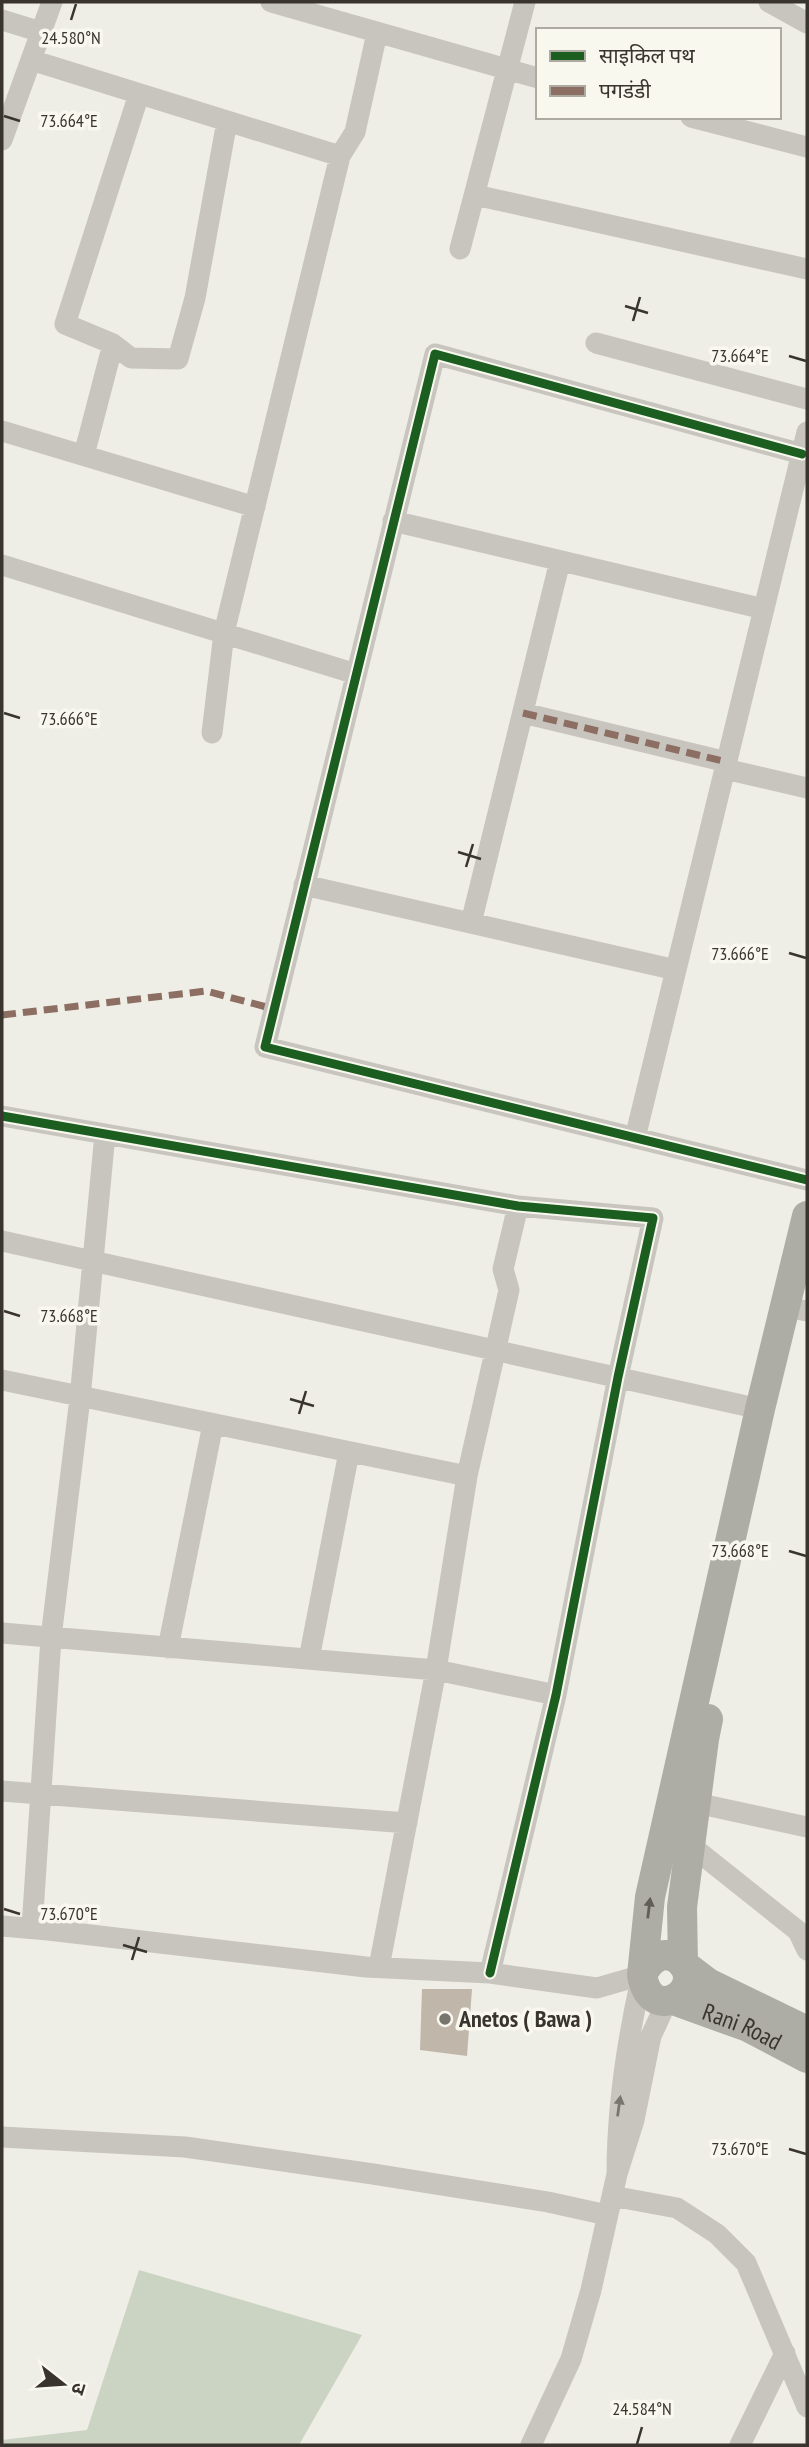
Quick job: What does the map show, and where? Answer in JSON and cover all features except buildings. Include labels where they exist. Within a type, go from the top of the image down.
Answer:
[{"type":"highway","points":[[801,1308],[760,1409],[650,1897],[642,1975],[644,1988],[652,1998],[662,2002],[681,1995],[687,1985],[688,1975],[683,1964],[682,1907],[704,1739],[788,1376],[801,1308],[807,1216]]},
{"type":"highway","points":[[642,1975],[647,1963],[663,1955],[674,1957],[708,1983],[807,2031]]},
{"type":"highway","name":"Rani Road","points":[[673,2000],[748,2027],[807,2058]]},
{"type":"street","points":[[2,140],[52,2]]},
{"type":"street","points":[[271,2],[536,78]]},
{"type":"street","points":[[460,249],[525,2]]},
{"type":"street","points":[[769,2],[807,23]]},
{"type":"street","points":[[2,20],[41,32]]},
{"type":"street","points":[[212,733],[224,633],[340,156],[355,132],[377,33]]},
{"type":"street","points":[[31,60],[340,156]]},
{"type":"street","points":[[139,94],[65,324],[113,344],[131,358],[178,359],[195,298],[227,121]]},
{"type":"street","points":[[699,119],[807,147]]},
{"type":"street","points":[[475,195],[807,269]]},
{"type":"street","points":[[596,343],[807,399]]},
{"type":"street","points":[[84,455],[113,344]]},
{"type":"street","points":[[802,454],[435,354],[265,1047],[807,1180]]},
{"type":"street","points":[[2,430],[255,507]]},
{"type":"street","points":[[635,1138],[807,432]]},
{"type":"street","points":[[393,521],[764,609]]},
{"type":"street","points":[[471,923],[560,561]]},
{"type":"street","points":[[2,565],[356,674]]},
{"type":"street","points":[[523,713],[807,788]]},
{"type":"street","points":[[304,885],[676,970]]},
{"type":"street","points":[[2,1116],[518,1206],[653,1218],[618,1377],[556,1695],[490,1973]]},
{"type":"street","points":[[32,1928],[51,1638],[80,1398],[105,1134]]},
{"type":"street","points":[[379,1967],[436,1670],[467,1476],[509,1290],[503,1269],[518,1206]]},
{"type":"street","points":[[2,1241],[760,1409]]},
{"type":"street","points":[[2,1380],[467,1476]]},
{"type":"street","points":[[168,1648],[213,1424]]},
{"type":"street","points":[[309,1659],[349,1452]]},
{"type":"street","points":[[2,1633],[436,1670],[556,1695]]},
{"type":"street","points":[[2,1791],[407,1823]]},
{"type":"street","points":[[696,1803],[807,1827]]},
{"type":"street","points":[[690,1845],[798,1931],[807,1950]]},
{"type":"street","points":[[2,1926],[379,1967],[490,1973],[597,1988],[642,1975],[632,2016],[617,2123],[617,2174]]},
{"type":"street","points":[[531,2445],[570,2359],[591,2290],[617,2174],[634,2120],[651,2036],[663,2010],[673,2000]]},
{"type":"street","points":[[2,2137],[185,2147],[548,2203],[677,2208],[717,2234],[746,2263],[807,2407]]},
{"type":"street","points":[[740,2445],[785,2353]]},
{"type":"green space","points":[[139,2270],[362,2335],[299,2445],[2,2445],[2,2440],[87,2430]]},
{"type":"marked path","points":[[523,713],[727,762]]},
{"type":"marked path","points":[[2,1015],[206,991],[274,1009]]},
{"type":"cycle path","points":[[802,454],[435,354],[265,1047],[807,1180]]},
{"type":"cycle path","points":[[2,1116],[518,1206],[653,1218],[618,1377],[556,1695],[490,1973]]},
{"type":"place","name":"Anetos ( Bawa )","points":[[445,2019]]}]
